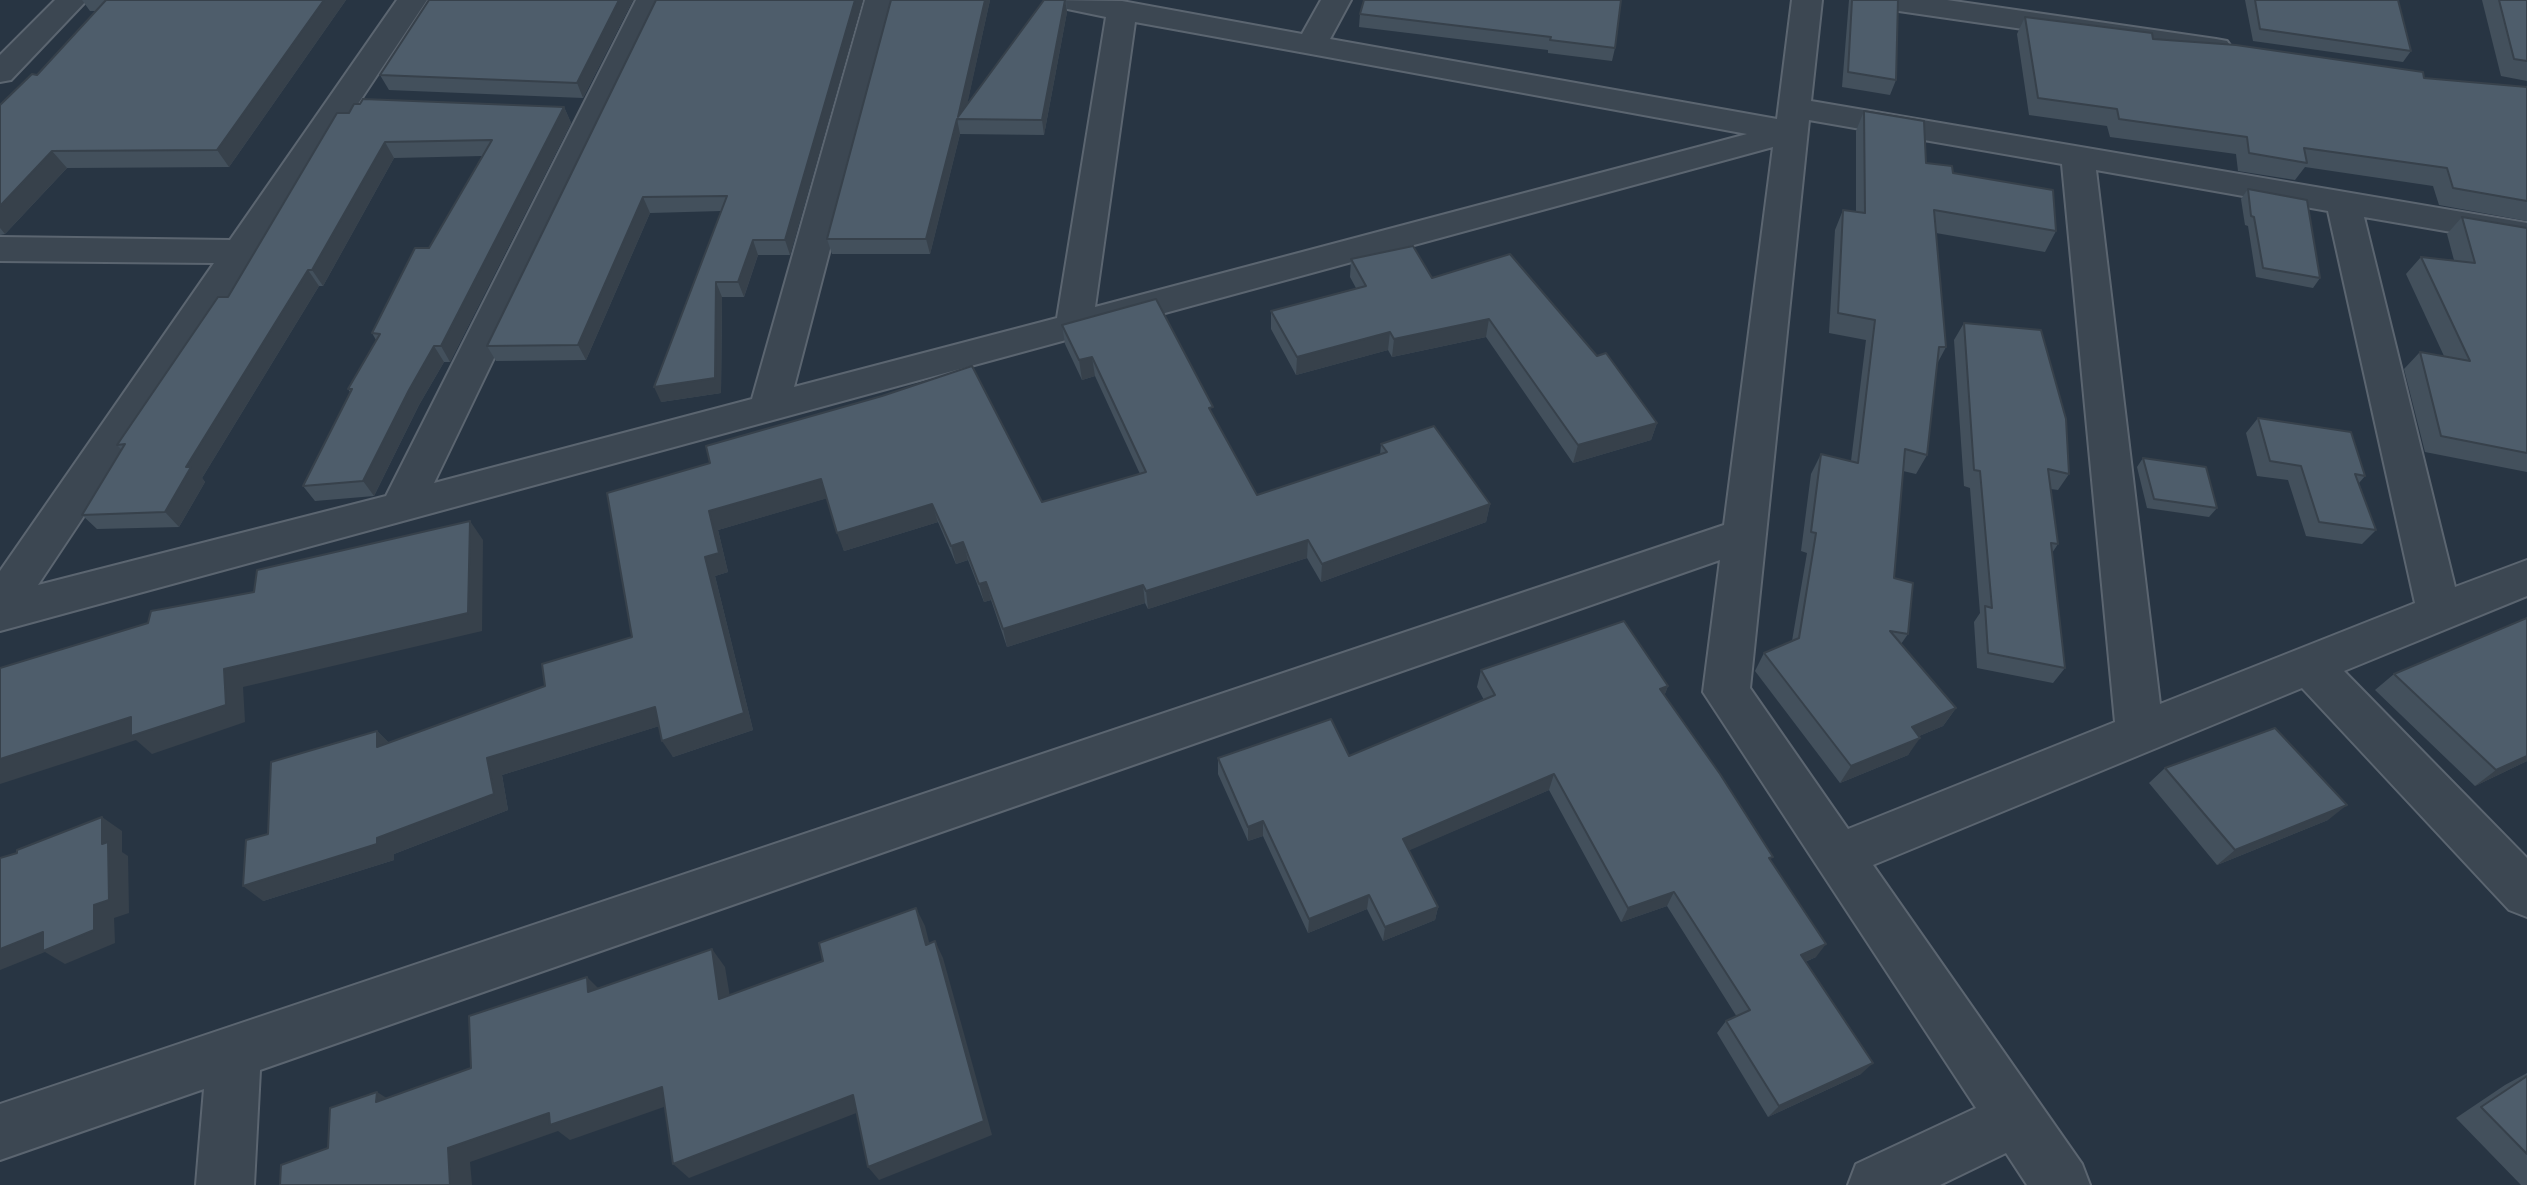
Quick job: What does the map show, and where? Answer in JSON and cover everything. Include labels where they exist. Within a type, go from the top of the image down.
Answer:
[{"type":"street","points":[[0,73],[72,0]]},
{"type":"street","points":[[0,606],[240,252],[359,102],[412,0]]},
{"type":"street","points":[[401,508],[581,110],[651,0]]},
{"type":"street","points":[[769,409],[880,0]]},
{"type":"street","points":[[1064,0],[1311,45],[1793,120],[2078,157],[2527,234]]},
{"type":"street","points":[[1311,45],[1336,0]]},
{"type":"street","points":[[1807,0],[1726,692],[2061,1185]]},
{"type":"street","points":[[1885,0],[2245,52]]},
{"type":"street","points":[[1074,326],[1122,10]]},
{"type":"street","points":[[0,613],[1074,326],[1793,120]]},
{"type":"street","points":[[2078,157],[2140,734]]},
{"type":"street","points":[[2343,202],[2439,611]]},
{"type":"street","points":[[0,249],[240,252]]},
{"type":"street","points":[[0,1132],[1744,535]]},
{"type":"street","points":[[1838,856],[2527,577]]},
{"type":"street","points":[[2309,665],[2527,893]]},
{"type":"street","points":[[225,1185],[234,1052]]},
{"type":"street","points":[[1877,1185],[2016,1119]]},
{"type":"building","points":[[106,0],[324,0],[217,150],[52,151],[0,206],[0,105],[32,74],[37,75]]},
{"type":"building","points":[[429,0],[619,0],[577,83],[380,75]]},
{"type":"building","points":[[656,0],[855,0],[785,240],[753,240],[738,282],[716,282],[715,378],[654,387],[727,196],[643,197],[578,345],[487,346]]},
{"type":"building","points":[[891,0],[985,0],[958,117],[1044,0],[1065,0],[1042,120],[957,119],[926,239],[827,239]]},
{"type":"building","points":[[1364,0],[1621,0],[1615,48],[1550,40],[1551,37],[1360,14]]},
{"type":"building","points":[[1852,0],[1898,0],[1896,80],[1848,72]]},
{"type":"building","points":[[2255,0],[2398,0],[2411,51],[2260,29]]},
{"type":"building","points":[[2499,0],[2527,0],[2527,61],[2514,59]]},
{"type":"building","points":[[2025,17],[2152,33],[2153,39],[2236,45],[2423,72],[2424,78],[2527,87],[2527,201],[2453,188],[2447,168],[2304,148],[2307,163],[2249,153],[2247,137],[2119,119],[2117,109],[2038,98]]},
{"type":"building","points":[[363,99],[564,107],[441,346],[434,346],[363,481],[303,486],[352,389],[348,389],[380,334],[372,333],[415,248],[429,248],[492,140],[385,142],[312,270],[308,270],[186,467],[191,467],[165,512],[82,515],[125,444],[117,445],[218,297],[228,297],[337,113],[349,113],[354,104],[360,104]]},
{"type":"building","points":[[1864,111],[1924,121],[1926,163],[1952,166],[1953,173],[2053,190],[2056,231],[1934,210],[1946,347],[1939,347],[1927,455],[1905,449],[1894,578],[1913,583],[1908,634],[1890,631],[1956,708],[1912,727],[1920,738],[1851,766],[1764,653],[1799,638],[1816,533],[1811,532],[1821,454],[1858,463],[1875,320],[1838,313],[1843,210],[1865,213]]},
{"type":"building","points":[[2248,189],[2307,200],[2320,278],[2263,268]]},
{"type":"building","points":[[2462,217],[2527,228],[2527,453],[2441,436],[2420,352],[2470,361],[2421,257],[2475,263]]},
{"type":"building","points":[[1413,246],[1432,278],[1510,254],[1597,356],[1606,353],[1657,423],[1578,445],[1489,319],[1394,339],[1390,332],[1297,357],[1271,311],[1366,286],[1351,259]]},
{"type":"building","points":[[1156,299],[1213,407],[1209,408],[1257,495],[1387,452],[1381,444],[1434,426],[1490,504],[1322,564],[1308,540],[1146,591],[1143,585],[1003,629],[986,582],[979,584],[963,542],[951,546],[932,504],[837,533],[821,479],[709,511],[719,553],[705,557],[744,713],[662,741],[655,707],[487,758],[494,794],[377,838],[377,844],[243,886],[246,840],[268,834],[271,762],[377,731],[377,747],[545,686],[542,664],[632,637],[607,493],[710,463],[706,446],[882,396],[972,366],[1042,502],[1146,472],[1092,357],[1079,360],[1062,325]]},
{"type":"building","points":[[1964,323],[2041,330],[2066,419],[2069,474],[2048,469],[2058,544],[2051,543],[2065,668],[1988,653],[1985,606],[1992,608],[1980,471],[1974,470]]},
{"type":"building","points":[[2258,418],[2351,432],[2365,476],[2355,474],[2376,530],[2319,522],[2301,466],[2270,461]]},
{"type":"building","points":[[2143,458],[2206,467],[2217,508],[2154,499]]},
{"type":"building","points":[[470,521],[468,613],[224,669],[226,705],[131,736],[131,717],[0,759],[0,668],[148,623],[151,611],[254,592],[257,570]]},
{"type":"building","points":[[2527,618],[2527,756],[2496,770],[2394,674]]},
{"type":"building","points":[[1624,621],[1668,686],[1660,689],[1720,774],[1773,857],[1769,858],[1826,944],[1801,955],[1873,1063],[1779,1106],[1726,1021],[1750,1010],[1674,892],[1628,908],[1554,774],[1403,839],[1438,907],[1385,927],[1369,895],[1309,919],[1263,821],[1248,827],[1218,758],[1331,719],[1349,756],[1495,695],[1481,670]]},
{"type":"building","points":[[2275,728],[2347,805],[2235,850],[2165,768]]},
{"type":"building","points":[[102,817],[102,844],[108,842],[109,900],[94,905],[94,930],[43,951],[43,932],[0,949],[0,858]]},
{"type":"building","points":[[916,908],[926,945],[935,941],[984,1121],[868,1167],[853,1095],[673,1164],[662,1087],[550,1125],[549,1113],[448,1148],[450,1185],[280,1185],[281,1165],[328,1148],[330,1108],[377,1092],[376,1102],[471,1068],[469,1016],[587,977],[588,992],[712,949],[719,999],[823,961],[819,943]]},
{"type":"building","points":[[2527,1076],[2527,1154],[2481,1107]]}]
